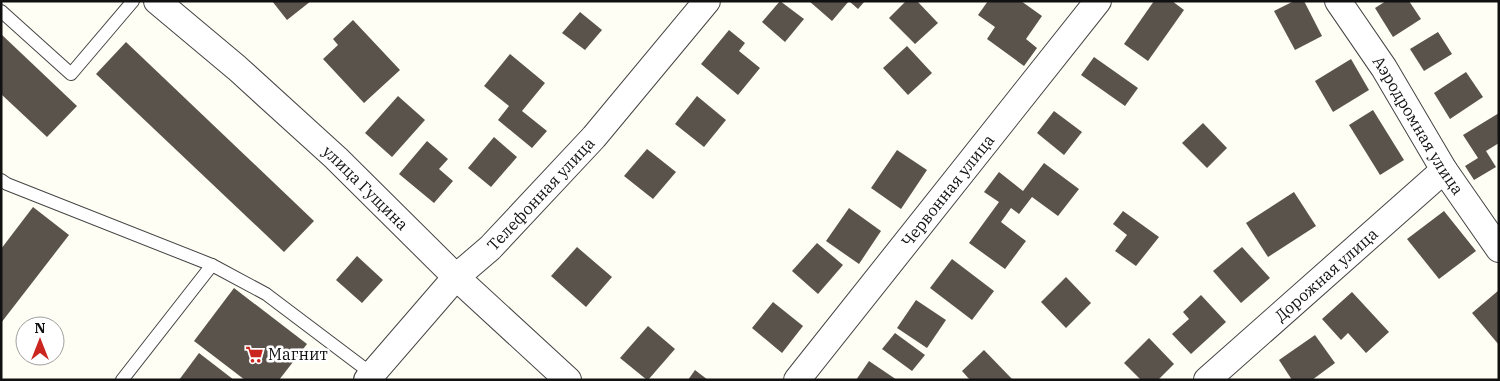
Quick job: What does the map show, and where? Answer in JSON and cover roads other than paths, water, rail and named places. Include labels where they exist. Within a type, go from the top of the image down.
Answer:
[{"type":"street","name":"улица Гущина","points":[[156,1],[237,68],[336,158],[456,277],[568,380]]},
{"type":"street","name":"Телефонная улица","points":[[370,377],[456,277],[490,248],[594,137],[707,1]]},
{"type":"street","name":"Червонная улица","points":[[797,380],[1098,1]]},
{"type":"street","name":"Аэродромная улица","points":[[1338,1],[1384,68],[1444,170],[1499,249]]},
{"type":"street","name":"Дорожная улица","points":[[1208,380],[1444,170]]},
{"type":"lane","points":[[1,11],[71,74],[133,1]]},
{"type":"lane","points":[[3,185],[212,265],[266,294],[370,377]]},
{"type":"lane","points":[[122,380],[212,265]]},
{"type":"place","name":"Магнит","points":[[254,354]]}]
